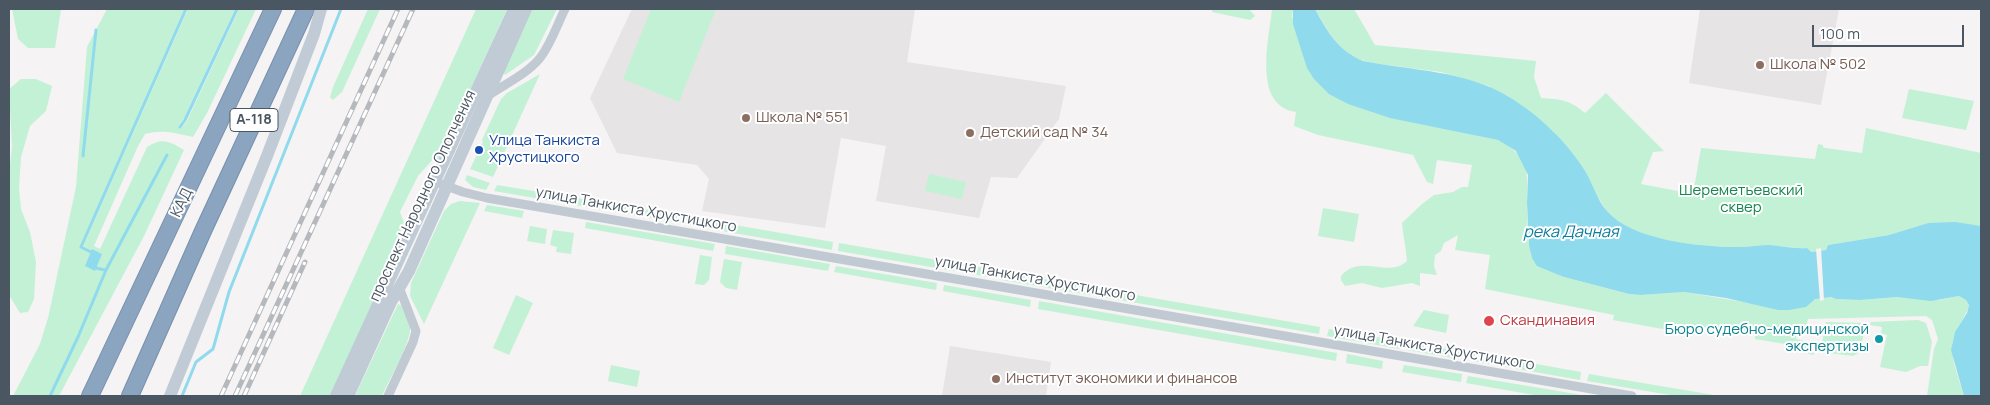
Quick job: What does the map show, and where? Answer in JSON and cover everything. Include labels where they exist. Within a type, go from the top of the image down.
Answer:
[{"type":"highway","name":"КАД","points":[[90,396],[273,9]]},
{"type":"highway","name":"КАД","points":[[130,396],[203,231],[306,9]]},
{"type":"highway","points":[[83,396],[108,358]]},
{"type":"main road","points":[[170,396],[314,34],[321,9]]},
{"type":"main road","name":"проспект Народного Ополчения","points":[[336,396],[514,9]]},
{"type":"main road","name":"проспект Народного Ополчения","points":[[348,396],[489,95],[526,9]]},
{"type":"street","points":[[489,95],[530,68],[539,59],[565,9]]},
{"type":"street","name":"улица Танкиста Хрустицкого","points":[[435,182],[488,198],[1632,396]]},
{"type":"street","points":[[388,396],[413,342],[416,331],[400,287]]},
{"type":"shaded area","name":"Школа № 551","points":[[632,9],[915,9],[907,62],[1066,86],[1059,119],[1017,178],[991,177],[979,218],[876,201],[886,146],[841,138],[825,228],[702,211],[709,179],[697,165],[617,153],[590,98]]},
{"type":"shaded area","name":"Школа № 502","points":[[1700,9],[1839,9],[1821,105],[1689,83]]},
{"type":"shaded area","name":"Институт экономики и финансов","points":[[950,346],[1051,362],[1046,396],[942,396]]},
{"type":"green space","points":[[12,9],[61,9],[55,48],[28,48],[18,39]]},
{"type":"green space","points":[[107,9],[185,9],[80,247],[87,250],[83,246],[188,9],[235,9],[179,126],[181,128],[187,121],[239,9],[256,9],[207,113],[193,137],[169,132],[157,132],[145,134],[138,146],[94,246],[100,249],[147,147],[157,142],[166,141],[184,150],[144,236],[59,396],[13,396],[40,344],[48,318],[76,187],[87,47]]},
{"type":"green space","points":[[368,9],[380,9],[342,92],[333,100],[330,97],[333,87]]},
{"type":"green space","points":[[476,9],[507,9],[439,159],[434,158],[418,176],[400,212],[404,223],[378,281],[379,294],[331,396],[300,396]]},
{"type":"green space","points":[[531,9],[557,9],[534,55],[505,75],[503,72]]},
{"type":"green space","points":[[651,9],[716,9],[679,102],[623,79]]},
{"type":"green space","points":[[1212,9],[1249,9],[1255,16],[1250,20],[1212,12]]},
{"type":"green space","points":[[1272,9],[1293,9],[1292,17],[1372,112],[1498,140],[1516,153],[1522,159],[1527,173],[1529,245],[1564,277],[1629,294],[1684,292],[1750,303],[1831,297],[1860,300],[1897,297],[1939,300],[1959,296],[1966,300],[1969,305],[1955,334],[1952,349],[1964,396],[1927,396],[1934,349],[1938,339],[1932,320],[1926,316],[1808,319],[1806,327],[1797,327],[1796,339],[1811,343],[1814,355],[1809,354],[1804,347],[1755,339],[1755,334],[1676,324],[1674,331],[1613,320],[1614,315],[1485,289],[1490,255],[1455,250],[1458,235],[1444,243],[1441,251],[1435,255],[1434,266],[1437,275],[1420,273],[1420,286],[1412,283],[1382,288],[1362,283],[1345,286],[1341,276],[1349,269],[1357,266],[1391,268],[1400,266],[1407,261],[1402,223],[1434,195],[1468,187],[1472,165],[1437,160],[1433,184],[1427,182],[1413,155],[1318,135],[1294,126],[1296,112],[1282,107],[1273,98],[1268,85],[1266,70]]},
{"type":"green space","name":"Шереметьевский сквер","points":[[1315,9],[1354,9],[1375,45],[1536,61],[1534,77],[1541,98],[1564,101],[1585,113],[1606,93],[1664,151],[1653,152],[1641,184],[1693,194],[1701,148],[1815,159],[1818,144],[1823,145],[1825,148],[1862,153],[1866,128],[1981,153],[1981,226],[1928,223],[1889,235],[1828,245],[1826,250],[1810,252],[1807,248],[1769,245],[1722,247],[1682,243],[1642,233],[1624,225],[1610,214],[1600,200],[1489,86],[1441,72],[1372,63],[1354,58],[1340,47]]},
{"type":"green space","points":[[540,74],[493,177],[470,169],[501,99],[507,93]]},
{"type":"green space","points":[[21,79],[36,79],[52,86],[46,111],[30,126],[21,157],[19,188],[21,209],[30,232],[36,262],[34,299],[28,312],[20,313],[9,295],[9,174],[12,147],[9,89]]},
{"type":"green space","points":[[1909,89],[1974,101],[1966,130],[1902,118]]},
{"type":"green space","points":[[929,174],[966,182],[962,199],[925,191]]},
{"type":"green space","points":[[467,175],[490,183],[486,190],[473,187],[465,180]]},
{"type":"green space","points":[[497,185],[692,217],[691,225],[494,191]]},
{"type":"green space","points":[[460,201],[480,203],[424,324],[410,296],[411,283],[444,211],[451,204]]},
{"type":"green space","points":[[487,205],[524,211],[522,218],[484,211]]},
{"type":"green space","points":[[1323,208],[1359,214],[1354,242],[1318,236]]},
{"type":"green space","points":[[700,219],[833,242],[832,250],[699,227]]},
{"type":"green space","points":[[586,222],[715,244],[713,251],[585,228]]},
{"type":"green space","points":[[530,226],[547,229],[545,244],[527,241]]},
{"type":"green space","points":[[553,230],[574,233],[571,254],[556,252],[557,247],[550,245]]},
{"type":"green space","points":[[839,243],[990,269],[989,277],[838,251]]},
{"type":"green space","points":[[726,246],[830,264],[828,271],[725,254]]},
{"type":"green space","points":[[700,255],[712,257],[709,280],[704,285],[695,284]]},
{"type":"green space","points":[[724,259],[742,262],[737,290],[726,288],[720,282]]},
{"type":"green space","points":[[836,266],[937,283],[936,290],[834,272]]},
{"type":"green space","points":[[1003,272],[1320,327],[1319,334],[1002,280]]},
{"type":"green space","points":[[944,285],[1031,300],[1030,307],[943,291]]},
{"type":"green space","points":[[516,295],[533,303],[509,355],[493,348]]},
{"type":"green space","points":[[1039,301],[1337,353],[1336,361],[1038,309]]},
{"type":"green space","points":[[398,304],[401,305],[406,314],[410,331],[398,364],[382,396],[355,396]]},
{"type":"green space","points":[[1424,310],[1449,315],[1446,333],[1413,326]]},
{"type":"green space","points":[[1918,320],[1926,323],[1932,342],[1928,366],[1920,366],[1906,372],[1880,367],[1887,335],[1881,333],[1882,327],[1870,325],[1871,322]]},
{"type":"green space","points":[[1826,322],[1866,323],[1860,352],[1853,356],[1829,353],[1822,343]]},
{"type":"green space","points":[[1329,329],[1401,341],[1400,349],[1327,336]]},
{"type":"green space","points":[[1408,343],[1461,351],[1459,359],[1407,350]]},
{"type":"green space","points":[[1474,353],[1581,372],[1580,380],[1473,361]]},
{"type":"green space","points":[[1347,354],[1383,361],[1382,369],[1346,363]]},
{"type":"green space","points":[[611,365],[640,371],[637,387],[608,381]]},
{"type":"green space","points":[[1404,365],[1462,374],[1461,382],[1402,372]]},
{"type":"green space","points":[[1589,374],[1720,396],[1676,396],[1587,381]]},
{"type":"green space","points":[[1468,376],[1588,396],[1540,396],[1466,383]]},
{"type":"water","name":"река Дачная","points":[[1293,9],[1315,9],[1334,40],[1347,52],[1363,61],[1457,76],[1475,81],[1509,97],[1552,130],[1570,150],[1585,171],[1600,202],[1607,211],[1619,221],[1650,236],[1706,246],[1739,247],[1769,245],[1807,248],[1811,252],[1826,250],[1828,245],[1889,235],[1928,223],[1955,222],[1981,226],[1981,396],[1964,396],[1951,350],[1955,332],[1967,313],[1969,305],[1966,300],[1959,296],[1931,301],[1897,297],[1860,300],[1831,297],[1815,299],[1806,307],[1778,310],[1726,298],[1684,292],[1629,294],[1564,277],[1537,266],[1532,258],[1529,245],[1528,175],[1516,151],[1498,140],[1390,118],[1348,104],[1329,94],[1314,79],[1307,68],[1293,24]]},
{"type":"water","points":[[92,249],[102,254],[95,271],[85,266]]},
{"type":"pier","points":[[1821,248],[1824,300],[1820,301],[1816,249]]},
{"type":"waterway","points":[[91,252],[81,247],[186,9]]},
{"type":"waterway","points":[[180,127],[237,9]]},
{"type":"waterway","points":[[182,396],[196,362],[213,349],[229,292],[341,9]]},
{"type":"waterway","points":[[83,156],[96,30]]},
{"type":"waterway","points":[[50,396],[78,337],[106,270],[167,155]]},
{"type":"waterway","points":[[96,268],[105,270]]},
{"type":"railway","points":[[221,396],[398,9]]},
{"type":"railway","points":[[235,396],[413,9]]},
{"type":"railway","points":[[244,396],[305,262]]},
{"type":"place","name":"Школа № 502","points":[[1760,65]]},
{"type":"place","name":"Школа № 551","points":[[746,118]]},
{"type":"place","name":"Детский сад № 34","points":[[970,133]]},
{"type":"place","name":"Улица Танкиста Хрустицкого","points":[[479,150]]},
{"type":"place","name":"Скандинавия","points":[[1489,321]]},
{"type":"place","name":"Бюро судебно-медицинской экспертизы","points":[[1879,339]]},
{"type":"place","name":"Институт экономики и финансов","points":[[996,379]]}]
